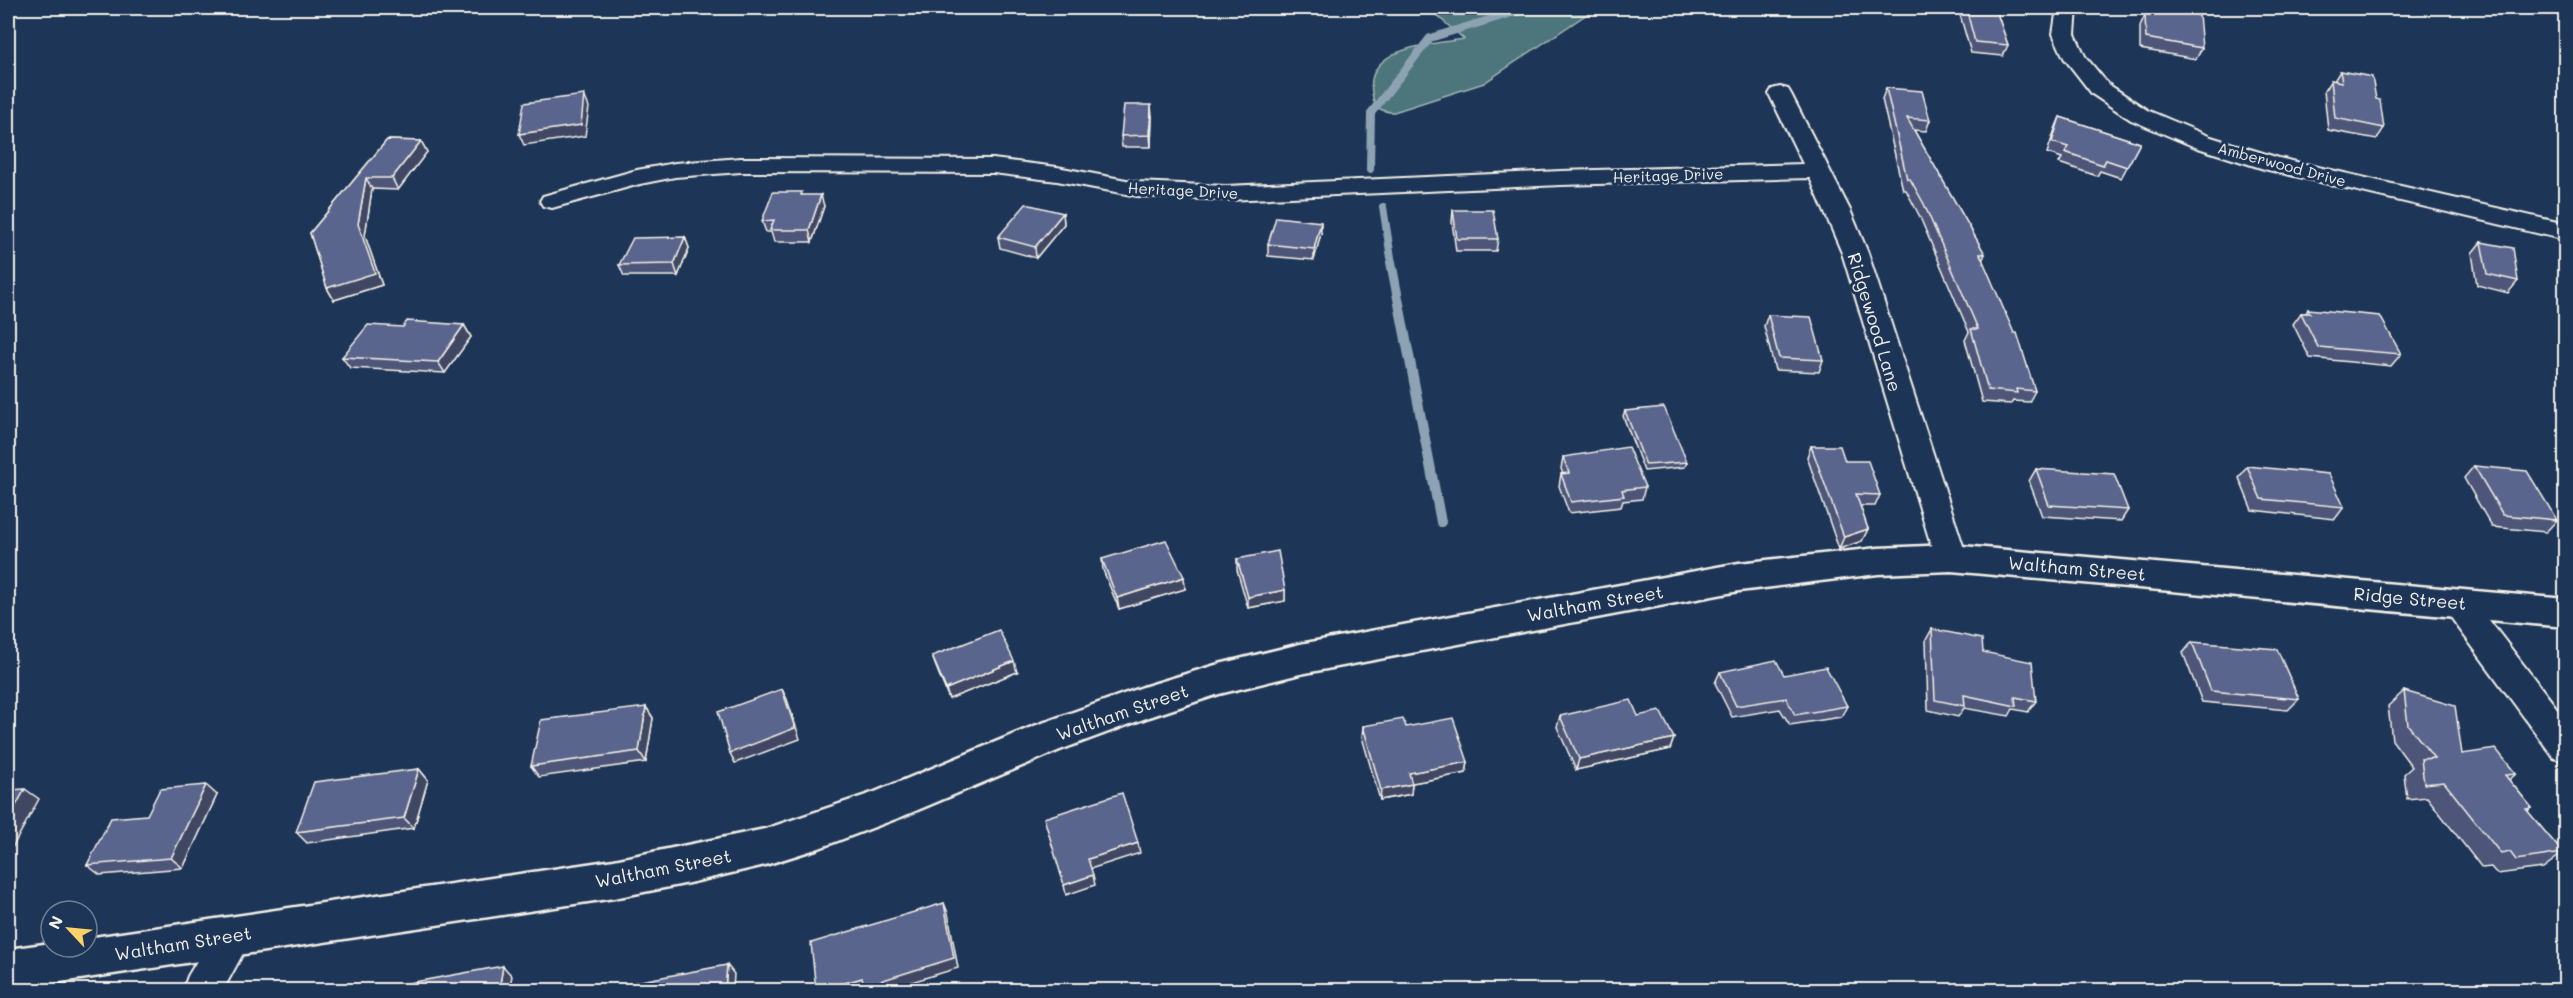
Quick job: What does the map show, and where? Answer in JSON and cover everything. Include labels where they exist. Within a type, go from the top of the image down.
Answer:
[{"type":"street","name":"Amberwood Drive","points":[[2067,8],[2064,34],[2075,58],[2100,89],[2139,115],[2203,142],[2272,164],[2565,232]]},
{"type":"street","name":"Ridgewood Lane","points":[[1779,94],[1819,171],[1855,253],[1951,558]]},
{"type":"street","name":"Heritage Drive","points":[[552,201],[637,177],[675,170],[741,165],[993,166],[1057,174],[1137,189],[1226,193],[1561,178],[1819,171]]},
{"type":"street","name":"Waltham Street","points":[[8,970],[614,879],[765,847],[887,805],[1047,738],[1219,678],[1300,659],[1739,577],[1878,561],[1951,558],[2254,584]]},
{"type":"street","name":"Ridge Street","points":[[2254,584],[2565,613]]},
{"type":"street","points":[[2458,603],[2565,747]]},
{"type":"street","points":[[202,990],[234,935]]},
{"type":"green space","points":[[1428,8],[1596,8],[1484,83],[1394,112],[1383,110],[1374,102],[1372,81],[1377,68],[1387,58],[1417,47],[1464,39]]},
{"type":"building","points":[[1966,8],[1999,8],[1997,13],[2008,45],[1975,42]]},
{"type":"building","points":[[2148,8],[2178,8],[2178,12],[2199,15],[2202,48],[2146,38],[2145,15]]},
{"type":"building","points":[[2340,71],[2372,77],[2376,99],[2380,100],[2384,128],[2335,118],[2331,80],[2342,82]]},
{"type":"building","points":[[1886,88],[1922,91],[1930,120],[1907,118],[1985,254],[1980,254],[2014,333],[2017,333],[2035,391],[2016,389],[2017,393],[1988,390],[1971,329],[1978,329],[1924,204],[1910,179],[1907,179]]},
{"type":"building","points":[[584,95],[581,125],[519,134],[524,103]]},
{"type":"building","points":[[1124,105],[1151,105],[1150,135],[1121,136]]},
{"type":"building","points":[[2060,117],[2140,143],[2127,167],[2106,160],[2103,165],[2065,152],[2068,147],[2052,142]]},
{"type":"building","points":[[387,140],[421,141],[392,178],[366,178],[358,224],[375,273],[327,288],[310,233]]},
{"type":"building","points":[[773,192],[802,192],[801,195],[821,195],[809,230],[770,230],[774,220],[762,221]]},
{"type":"building","points":[[1026,204],[1063,213],[1035,247],[998,237]]},
{"type":"building","points":[[1453,210],[1493,210],[1498,239],[1457,239]]},
{"type":"building","points":[[1276,217],[1321,222],[1314,249],[1268,244]]},
{"type":"building","points":[[685,237],[674,264],[619,265],[633,238]]},
{"type":"building","points":[[2481,242],[2513,248],[2518,281],[2487,274]]},
{"type":"building","points":[[2308,309],[2380,316],[2401,354],[2318,347],[2301,313],[2310,313]]},
{"type":"building","points":[[1768,315],[1811,317],[1823,360],[1779,358]]},
{"type":"building","points":[[407,321],[464,325],[438,362],[342,357],[368,325],[403,327]]},
{"type":"building","points":[[1664,407],[1687,462],[1646,465],[1625,411]]},
{"type":"building","points":[[1811,446],[1840,446],[1845,461],[1868,461],[1880,495],[1856,494],[1868,529],[1844,537]]},
{"type":"building","points":[[1628,447],[1645,487],[1622,490],[1624,496],[1571,502],[1561,474],[1569,473],[1563,457]]},
{"type":"building","points":[[2247,466],[2329,474],[2344,507],[2261,499]]},
{"type":"building","points":[[2474,466],[2527,471],[2557,520],[2503,515]]},
{"type":"building","points":[[2036,469],[2114,474],[2128,510],[2049,505]]},
{"type":"building","points":[[1166,540],[1184,577],[1117,598],[1102,559]]},
{"type":"building","points":[[1278,551],[1285,590],[1248,597],[1237,559]]},
{"type":"building","points":[[1932,629],[1982,639],[1983,652],[2032,662],[2036,701],[2015,697],[2016,706],[1964,695],[1965,706],[1935,700]]},
{"type":"building","points":[[999,630],[1014,661],[946,689],[932,656]]},
{"type":"building","points":[[2192,642],[2277,649],[2299,699],[2211,691]]},
{"type":"building","points":[[1776,660],[1784,675],[1826,667],[1847,706],[1795,715],[1786,698],[1736,706],[1720,672]]},
{"type":"building","points":[[782,689],[795,728],[730,753],[718,712]]},
{"type":"building","points":[[2404,691],[2455,706],[2462,754],[2496,749],[2516,774],[2505,775],[2532,808],[2526,809],[2563,853],[2516,860],[2510,852],[2501,854],[2444,782],[2424,784],[2421,759],[2434,758],[2408,725]]},
{"type":"building","points":[[1631,700],[1638,716],[1660,711],[1674,738],[1579,759],[1560,716]]},
{"type":"building","points":[[646,707],[639,751],[531,766],[541,720]]},
{"type":"building","points":[[1453,718],[1468,762],[1409,773],[1412,784],[1381,790],[1363,726],[1403,719],[1406,727]]},
{"type":"building","points":[[419,769],[404,818],[296,832],[314,782]]},
{"type":"building","points":[[206,785],[171,858],[87,865],[111,818],[147,815],[160,789]]},
{"type":"building","points":[[25,789],[8,820],[8,790]]},
{"type":"building","points":[[1122,793],[1138,843],[1088,859],[1093,875],[1064,885],[1044,818]]},
{"type":"building","points":[[944,903],[954,958],[864,986],[862,978],[816,990],[811,943]]},
{"type":"building","points":[[727,965],[725,990],[635,990],[636,982]]},
{"type":"building","points":[[503,966],[499,990],[403,990],[404,984]]},
{"type":"waterway","points":[[1370,169],[1371,113],[1430,38],[1528,8]]},
{"type":"waterway","points":[[1383,207],[1392,264]]},
{"type":"waterway","points":[[1391,262],[1441,522]]}]
